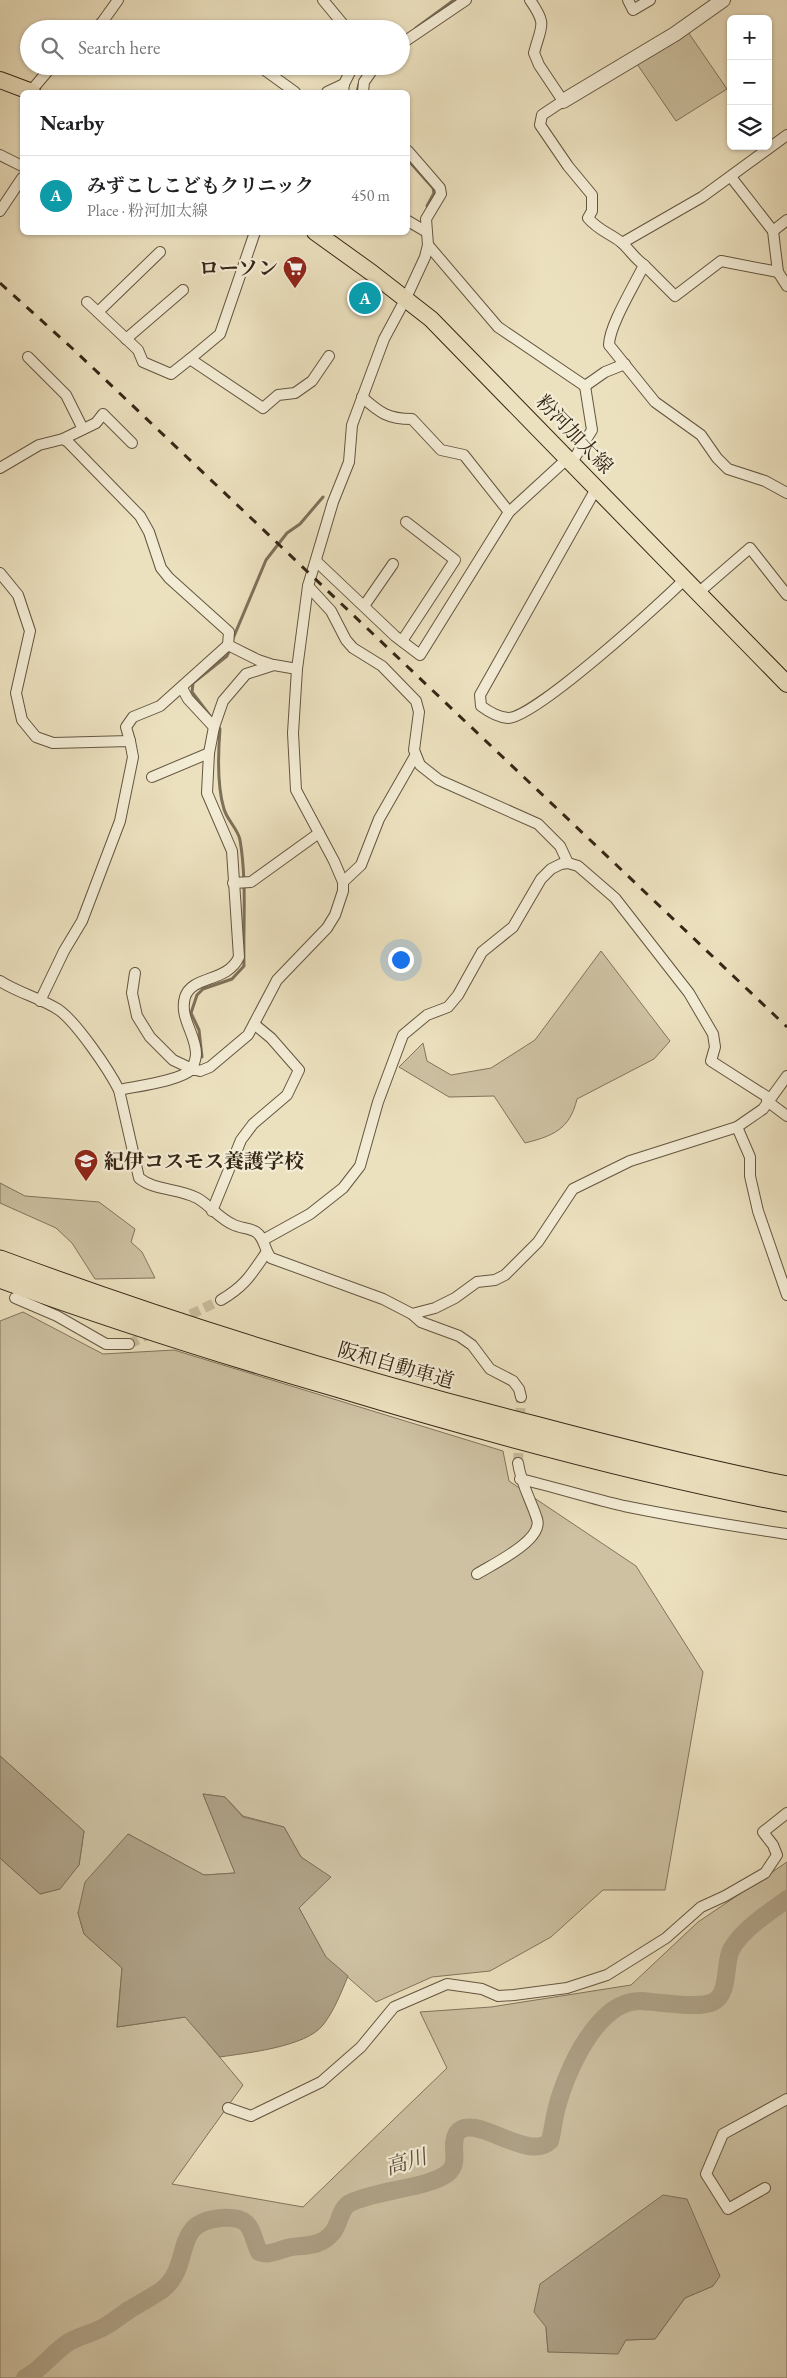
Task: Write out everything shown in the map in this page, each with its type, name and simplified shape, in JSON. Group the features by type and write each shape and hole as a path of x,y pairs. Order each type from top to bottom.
{"highway":[{"name":"阪和自動車道","path":"0,1260 135,1308 335,1372 595,1442 723,1473 787,1486"},
{"name":"阪和自動車道","path":"0,1278 222,1353 388,1403 602,1461 716,1488 787,1502"}],"main road":[{"path":"0,80 26,90"},
{"name":"粉河加太線","path":"319,235 406,298 431,319 597,487 787,684"}],"street":[{"path":"104,20 118,0"},
{"path":"323,0 340,20"},
{"path":"410,38 466,0"},
{"path":"530,0 540,15 543,25 534,53 563,101"},
{"path":"628,0 633,10 650,0"},
{"path":"723,0 675,34 542,115 540,125 568,166 592,195 592,211 588,218 598,229 622,243 634,258 644,265 675,296 721,261 778,272"},
{"path":"33,90 45,75"},
{"path":"271,75 292,90"},
{"path":"343,88 349,75"},
{"path":"363,90 364,82 369,75"},
{"path":"622,243 731,177 787,135"},
{"path":"135,973 132,994 137,1016 150,1037 173,1060 200,1071 210,1067 248,1035 277,980 327,928 335,915 343,891 343,882 296,790 293,733 297,669 308,586 333,502 348,462 352,424 384,339 425,257 428,245 425,231 426,218 441,194 440,188 410,153"},
{"path":"0,155 20,165"},
{"path":"731,177 773,231 778,272 787,286"},
{"path":"0,210 20,181"},
{"path":"773,231 787,220"},
{"path":"410,222 425,231"},
{"path":"87,302 138,350 143,362 172,374 220,334 254,235"},
{"path":"316,561 402,641 420,655 509,512 570,460 592,430 585,386 498,327 428,245"},
{"path":"98,312 160,252"},
{"path":"644,265 608,338 608,345 655,402 701,435 717,458 728,469 765,481 787,493"},
{"path":"126,339 182,290"},
{"path":"190,359 263,408 278,395 295,394 312,380 329,356"},
{"path":"28,357 66,395 83,429"},
{"path":"585,386 605,372 625,364"},
{"path":"362,397 379,412 393,419 412,420 441,450 464,455 509,512"},
{"path":"0,468 39,445 63,439 96,423 103,414 132,443"},
{"path":"40,1001 64,950 82,921 120,821 133,757 126,726 133,717 160,706 182,688 192,676 228,645 229,632 168,578 161,568 149,532 140,516 63,439"},
{"path":"597,487 480,696 481,706 494,715 510,718 524,712 558,688 643,620 685,579"},
{"path":"402,641 455,560 406,522"},
{"path":"698,593 750,548 787,595"},
{"path":"364,606 393,564"},
{"path":"0,573 18,595 30,630 16,693 22,720 36,737 54,742 130,741"},
{"path":"308,586 331,611 346,640 354,648 382,666 416,701 419,712 414,750 420,765 439,780 538,824 560,846 568,863"},
{"path":"228,645 258,660 297,669"},
{"path":"119,1090 158,1081 175,1080 186,1075 192,1069 196,1053 184,1016 185,996 194,985 228,972 234,966 238,957 232,851 207,793 209,753 214,727 223,701 246,674 274,665"},
{"path":"182,688 188,698 214,727"},
{"path":"152,777 209,753"},
{"path":"343,882 361,865 379,819 415,756"},
{"path":"233,883 251,882 319,833"},
{"path":"263,1240 310,1214 343,1188 360,1166 378,1102 403,1035 427,1015 448,1007 458,995 482,952 513,927 541,879 551,870 568,863 578,866 615,898 689,993 713,1034 715,1047 711,1060 768,1100 787,1116"},
{"path":"0,981 59,1011 75,1027 119,1090 139,1178 148,1185 177,1189 198,1198 212,1211 234,1225 256,1231 263,1240 266,1253 271,1258 383,1299 412,1314 421,1322 460,1336 472,1345 490,1369 513,1381 522,1397"},
{"path":"212,1211 241,1140 253,1124 287,1095 299,1070 271,1038 254,1024"},
{"path":"412,1314 442,1305 477,1282 495,1280 505,1275 538,1242 573,1189 597,1175 630,1161 737,1127 762,1109 787,1076"},
{"path":"737,1127 750,1157 750,1176 758,1211 787,1295"},
{"path":"221,1300 239,1290 266,1253"},
{"path":"15,1298 57,1316 106,1344 129,1344"},
{"path":"477,1574 528,1542 537,1532 538,1521 520,1479 518,1464"},
{"path":"520,1479 624,1506 702,1519 732,1527 787,1534"},
{"path":"228,2108 251,2116 321,2082 361,2047 394,2007 435,1988 447,1984 482,1989 498,1996 514,1995 568,1988 607,1975 666,1938 701,1907 726,1896 765,1873 777,1856 773,1845 763,1832 787,1813"},
{"path":"765,2188 728,2209 706,2174 723,2134 787,2098"}],"shaded area":[{"path":"688,32 727,89 676,121 637,64"},
{"path":"601,951 670,1041 654,1059 577,1099 570,1118 559,1130 525,1143 494,1096 449,1097 399,1067 423,1043 427,1061 451,1075 491,1068 535,1040"},
{"path":"0,1183 25,1196 99,1202 135,1229 131,1242 142,1252 155,1278 95,1279 72,1243 56,1228 0,1203"},
{"path":"23,1312 103,1354 174,1350 503,1451 509,1481 636,1566 703,1672 665,1890 603,1890 551,1937 490,1971 432,1977 376,2002 326,1958 299,1908 330,1877 301,1857 284,1827 243,1816 225,1797 203,1794 235,1873 204,1875 128,1834 78,1913 84,1934 122,1968 117,2027 186,2017 243,2085 172,2184 303,2207 447,2068 420,2012 491,2007 631,1985 698,1922 787,1862 787,2378 0,2378 0,1858 40,1894 59,1889 79,1865 84,1831 0,1756 0,1321","holes":["713,2286 685,2298 655,2339 626,2340 548,2352 546,2327"]},
{"path":"0,1756 84,1831 79,1865 60,1889 40,1894 0,1858"},
{"path":"203,1794 225,1797 243,1817 284,1827 301,1857 331,1877 299,1908 326,1957 348,1976 337,2002 323,2025 315,2033 290,2044 220,2057 185,2017 117,2027 122,1968 84,1934 78,1913 85,1882 128,1834 204,1875 235,1873"},
{"path":"663,2195 687,2199 720,2276 713,2286 685,2298 655,2339 626,2340 618,2354 548,2352 546,2327 534,2312 540,2284"}],"waterway":[{"path":"416,28 454,0"},
{"path":"358,90 359,84"},
{"path":"410,162 433,188 434,193 427,206"},
{"path":"232,641 266,560 287,533 300,524 323,497"},
{"path":"214,721 192,692 193,683 227,656 230,649"},
{"path":"202,1057 199,1030 191,1013 197,995 203,989 232,979 244,966 242,856 239,836 225,813 220,790 220,729 218,726"},
{"name":"高川","path":"25,2378 69,2342 104,2327 162,2290 172,2280 178,2269 184,2246 189,2236 195,2227 206,2221 232,2218 245,2222 252,2231 259,2252 263,2253 312,2245 326,2239 331,2234 344,2208 350,2203 373,2195 416,2186 440,2178 448,2173 454,2164 455,2138 457,2133 465,2128 475,2128 528,2146 540,2146 550,2141 561,2092 576,2057 598,2024 611,2011 626,2003 642,2001 699,2005 713,2002 722,1992 729,1956 736,1942 756,1922 787,1899"}],"tunnel":[{"path":"177,1321 221,1300"},
{"path":"129,1344 155,1331"},
{"path":"518,1463 521,1397"}],"railway":[{"path":"0,283 73,349 787,1027"}],"place":[{"name":"ローソン","path":"295,289"},
{"name":"みずこしこどもクリニック","path":"365,298"},
{"name":"紀伊コスモス養護学校","path":"86,1182"}]}
